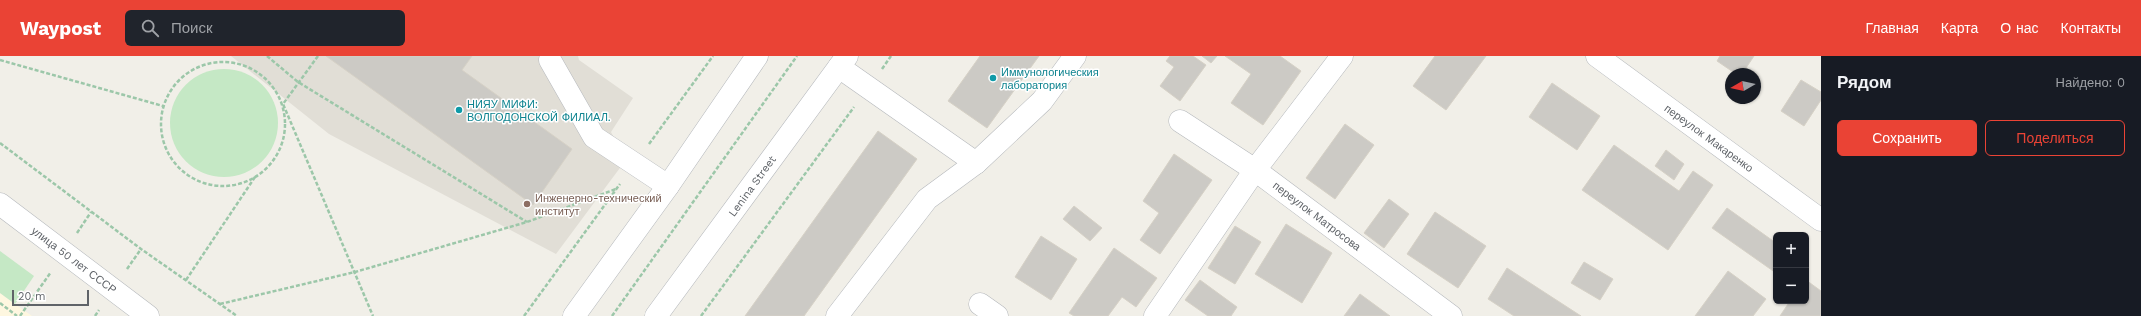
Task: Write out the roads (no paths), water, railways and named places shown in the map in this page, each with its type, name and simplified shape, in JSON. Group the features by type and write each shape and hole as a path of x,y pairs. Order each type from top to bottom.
{"street":[{"path":"574,316 668,186 758,56"},
{"path":"837,316 927,199 976,163 1042,101 1075,56"},
{"path":"1154,316 1255,170 1342,56"},
{"name":"переулок Макаренко","path":"1597,56 1821,220"},
{"path":"550,60 594,137 668,186"},
{"path":"843,62 868,87 976,163"},
{"name":"Lenina Street","path":"656,316 843,62"},
{"name":"переулок Матросова","path":"1180,121 1255,170 1451,316"},
{"name":"улица 50 лет СССР","path":"0,204 148,316"}],"place":[{"name":"Иммунологическия лаборатория","path":"993,78"},
{"name":"НИЯУ МИФИ: ВОЛГОДОНСКОЙ ФИЛИАЛ.","path":"459,110"},
{"name":"Инженерно-технический институт","path":"527,204"}]}
